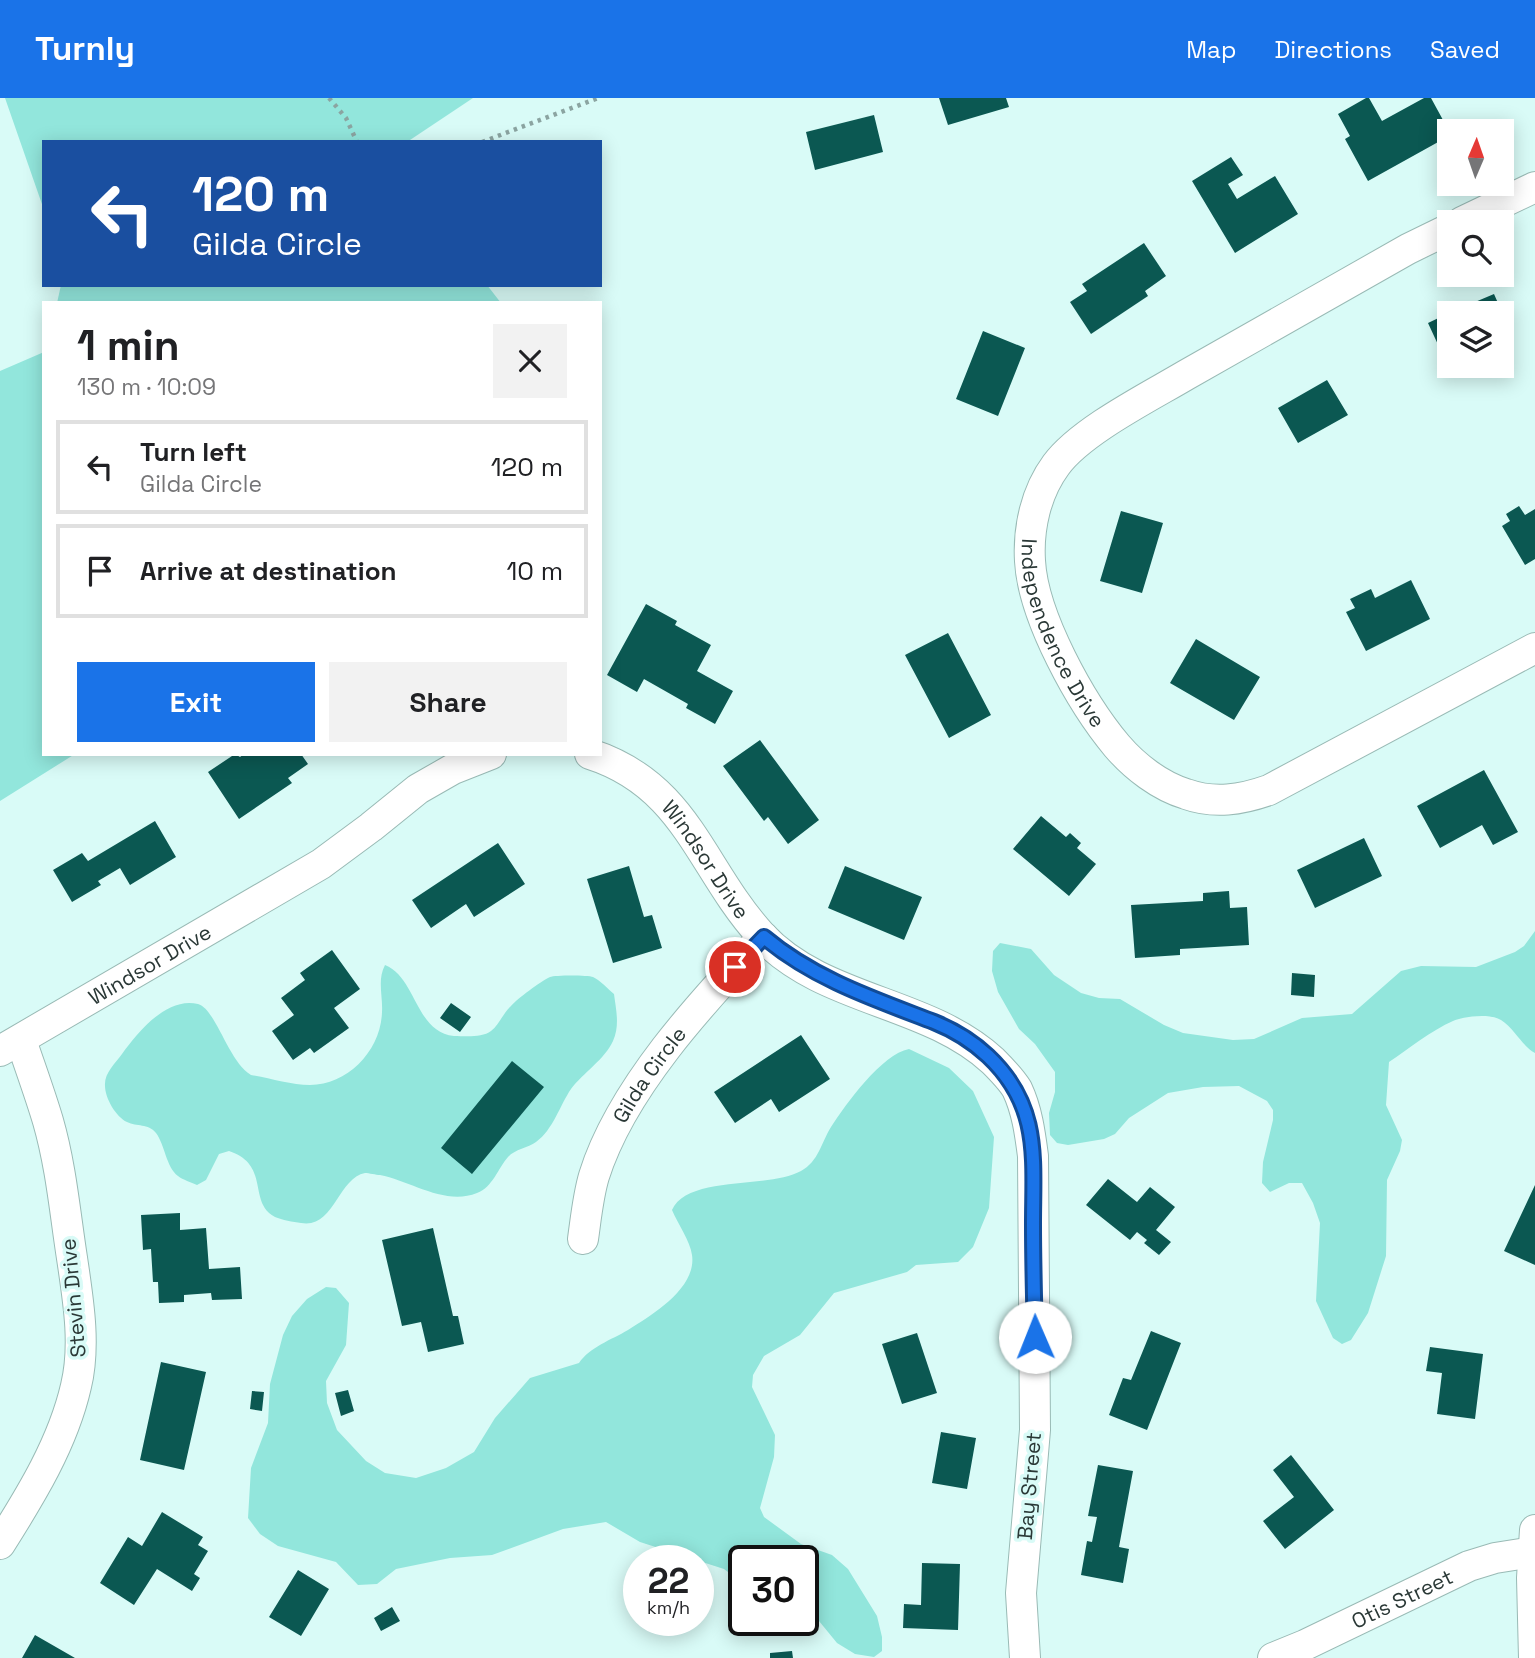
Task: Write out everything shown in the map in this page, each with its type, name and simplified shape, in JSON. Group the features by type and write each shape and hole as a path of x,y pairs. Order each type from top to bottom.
{"street":[{"path":"1487,210 1535,187"},
{"name":"Independence Drive","path":"1437,235 1130,407 1073,448 1055,466 1035,508 1030,534 1032,579 1046,625 1094,714 1118,747 1135,764 1172,789 1212,800 1240,799 1269,790 1535,648"},
{"name":"Windsor Drive","path":"11,1045 321,864 418,789 453,769 486,756"},
{"name":"Windsor Drive","path":"595,756 621,766 659,793 682,821 746,916 764,937 795,962 824,978 939,1024 976,1045 1015,1086 1026,1115 1033,1156 1035,1313"},
{"name":"Gilda Circle","path":"583,1239 589,1195 600,1157 641,1083 721,982 764,937"},
{"name":"Stevin Drive","path":"0,1544 34,1488 58,1438 77,1384 80,1348 77,1293 57,1159 48,1121 11,1045"},
{"name":"Bay Street","path":"1025,1658 1021,1593 1035,1430 1035,1313"},
{"path":"1534,1541 1534,1658"},
{"name":"Otis Street","path":"1273,1658 1305,1646 1469,1566 1495,1559 1534,1541"}],"path":[{"path":"329,98 346,118 356,140"},
{"path":"487,140 598,98"}],"shaded area":[{"path":"5,98 473,98 410,140 42,140 42,204"},
{"path":"61,287 489,287 499,301 57,301"},
{"path":"42,353 42,756 72,756 0,801 0,371"},
{"path":"1535,931 1535,1053 1501,1020 1491,1016 1477,1016 1458,1019 1445,1025 1389,1062 1386,1105 1402,1140 1387,1180 1386,1256 1368,1313 1351,1340 1342,1344 1333,1338 1316,1301 1320,1223 1313,1203 1302,1183 1289,1183 1270,1192 1262,1183 1263,1162 1273,1120 1273,1110 1267,1101 1239,1086 1203,1087 1168,1093 1129,1118 1115,1134 1104,1139 1068,1145 1057,1143 1050,1135 1049,1113 1055,1092 1055,1072 1035,1044 1019,1029 998,992 992,971 993,951 1000,943 1031,949 1054,975 1081,993 1099,998 1120,999 1183,1033 1233,1040 1254,1039 1302,1018 1352,1014 1401,971 1421,966 1476,967 1515,952 1524,946"},
{"path":"385,965 404,981 431,1025 454,1036 478,1036 491,1031 514,1003 550,977 593,977 614,994 617,1023 609,1048 571,1089 542,1137 511,1154 491,1182 477,1193 453,1197 440,1195 392,1178 365,1173 348,1184 321,1218 312,1223 284,1220 267,1210 262,1202 255,1174 242,1157 229,1151 219,1154 206,1180 197,1185 187,1181 174,1172 156,1133 123,1120 109,1101 105,1091 106,1077 128,1045 154,1018 175,1005 186,1003 205,1008 236,1059 251,1075 303,1085 337,1079 360,1063 376,1039 382,1012 381,982"},
{"path":"909,1049 949,1068 973,1091 994,1137 989,1208 973,1247 958,1262 916,1265 907,1272 834,1293 800,1335 764,1356 753,1375 752,1387 775,1435 774,1457 760,1508 764,1517 804,1545 728,1545 728,1572 714,1566 714,1545 649,1545 606,1522 563,1529 492,1555 450,1558 396,1569 377,1584 358,1585 336,1562 278,1546 260,1534 248,1518 251,1468 268,1423 270,1384 283,1335 292,1316 307,1299 326,1287 336,1288 349,1303 346,1345 326,1381 327,1403 337,1430 366,1461 385,1473 416,1478 446,1468 474,1452 495,1418 530,1378 579,1363 595,1348 660,1308 680,1289 692,1267 692,1255 672,1210 680,1199 711,1187 769,1180 807,1167 816,1157 831,1127 866,1081 899,1053"},
{"path":"819,1550 832,1555 848,1569 877,1616 882,1651 874,1657 855,1654 837,1643 819,1621"}],"building":[{"path":"939,98 1006,98 1009,107 948,125"},
{"path":"1369,98 1382,121 1424,98 1431,98 1442,119 1437,119 1437,143 1368,181 1345,139 1350,136 1338,114"},
{"path":"874,115 883,152 815,170 806,132"},
{"path":"1231,157 1243,175 1228,184 1237,199 1275,176 1298,214 1235,253 1192,181"},
{"path":"1144,243 1166,276 1145,291 1148,296 1091,334 1070,302 1087,291 1082,284"},
{"path":"1494,294 1497,301 1477,301"},
{"path":"1437,319 1437,342 1428,323"},
{"path":"983,331 1025,348 998,416 956,399"},
{"path":"1327,380 1348,415 1298,443 1278,408"},
{"path":"1519,506 1525,515 1535,509 1535,559 1525,565 1502,526 1510,521 1506,514"},
{"path":"1121,511 1163,523 1142,593 1100,581"},
{"path":"1411,580 1430,619 1366,651 1346,612 1355,608 1350,599 1371,589 1375,598"},
{"path":"646,604 677,621 675,625 711,645 697,671 733,691 715,724 686,708 688,704 644,679 637,692 607,675"},
{"path":"948,633 991,715 949,738 905,655"},
{"path":"1196,639 1260,677 1234,720 1170,683"},
{"path":"760,740 819,820 788,844 768,817 764,821 723,766"},
{"path":"232,756 302,756 308,764 288,778 292,783 239,819 208,772"},
{"path":"1484,770 1518,832 1493,845 1482,825 1440,848 1417,806"},
{"path":"1041,816 1066,837 1070,833 1081,843 1077,848 1096,864 1069,896 1013,849"},
{"path":"155,821 176,857 130,885 120,868 98,881 101,885 72,902 53,870 82,853 88,861"},
{"path":"1364,838 1382,876 1315,908 1297,870"},
{"path":"498,843 525,884 474,917 466,904 431,928 412,900"},
{"path":"629,866 644,917 652,915 662,948 613,963 587,879"},
{"path":"845,866 922,897 904,940 828,908"},
{"path":"1229,891 1230,908 1247,907 1249,945 1180,949 1180,955 1135,958 1131,905 1203,901 1203,893"},
{"path":"332,950 360,989 334,1008 349,1028 314,1053 310,1048 293,1060 272,1031 294,1015 281,998 305,980 300,973"},
{"path":"1292,973 1315,975 1314,997 1291,995"},
{"path":"451,1003 471,1017 460,1032 440,1018"},
{"path":"801,1035 830,1079 779,1112 771,1099 735,1123 714,1092"},
{"path":"512,1061 544,1087 472,1174 441,1148"},
{"path":"1108,1179 1137,1202 1150,1187 1175,1207 1156,1230 1171,1242 1159,1255 1144,1243 1147,1240 1137,1232 1130,1240 1086,1205"},
{"path":"1535,1185 1535,1265 1504,1251"},
{"path":"180,1213 180,1230 206,1228 209,1269 240,1267 242,1299 212,1300 211,1293 184,1295 184,1302 159,1303 158,1282 153,1282 151,1249 143,1250 141,1215"},
{"path":"433,1228 453,1316 458,1316 464,1344 428,1352 421,1322 402,1326 382,1240"},
{"path":"1151,1331 1181,1343 1147,1430 1109,1415 1123,1378 1131,1380"},
{"path":"917,1333 937,1393 902,1404 882,1344"},
{"path":"1430,1347 1483,1354 1475,1419 1437,1414 1442,1373 1426,1371"},
{"path":"161,1362 206,1372 184,1470 140,1460"},
{"path":"348,1390 354,1411 341,1416 335,1393"},
{"path":"252,1391 264,1392 262,1411 250,1409"},
{"path":"941,1432 976,1438 967,1489 932,1483"},
{"path":"1291,1455 1334,1510 1285,1549 1263,1521 1294,1497 1273,1470"},
{"path":"1098,1465 1133,1471 1119,1547 1129,1549 1123,1583 1081,1575 1087,1541 1092,1542 1097,1517 1088,1516"},
{"path":"162,1512 203,1537 198,1545 208,1551 194,1574 200,1578 192,1591 157,1569 134,1605 100,1583 128,1537 142,1546"},
{"path":"922,1563 960,1564 958,1630 903,1628 904,1604 921,1605"},
{"path":"298,1570 329,1589 301,1636 269,1617"},
{"path":"392,1607 400,1621 381,1631 374,1618"},
{"path":"35,1635 75,1658 22,1658"},
{"path":"792,1651 793,1658 770,1658 770,1653"}],"route":[{"path":"735,967 764,937 795,962 824,978 939,1024 976,1045 998,1065 1015,1086 1022,1100 1033,1156 1035,1337"}]}
